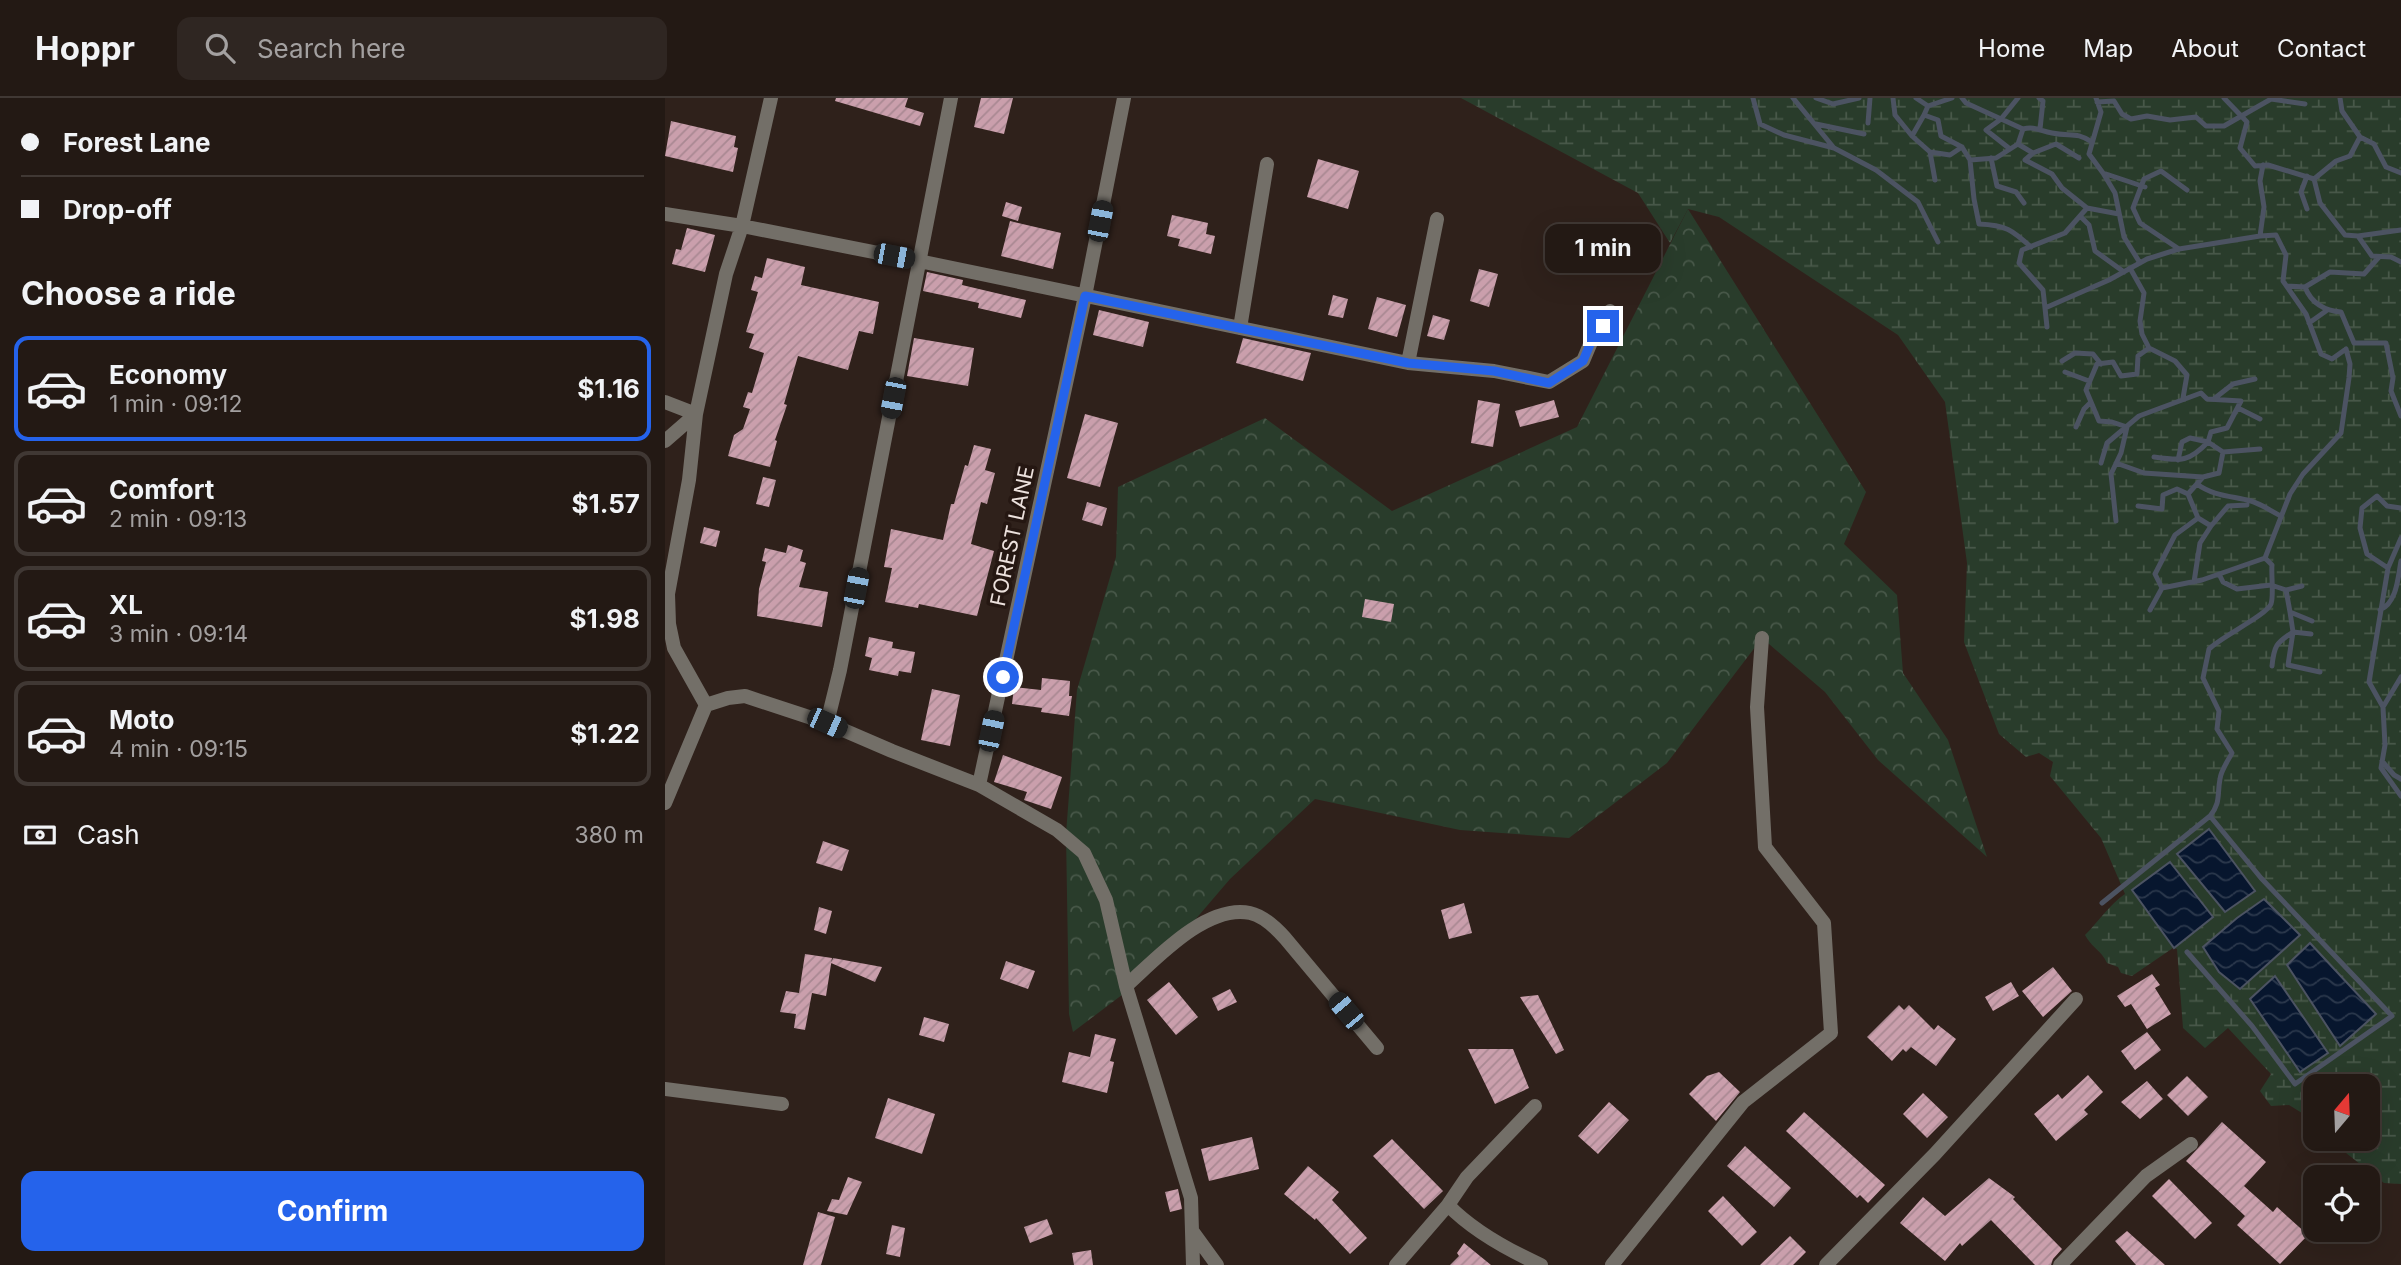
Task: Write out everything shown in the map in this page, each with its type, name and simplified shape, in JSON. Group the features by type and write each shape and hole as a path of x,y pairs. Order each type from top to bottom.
{"street":[{"path":"706,705 674,648 669,624 668,594 689,480 696,414 726,274 742,226 771,98"},
{"path":"827,723 841,670 951,98"},
{"name":"FOREST LANE","path":"979,785 1085,296 1124,98"},
{"path":"1240,328 1267,164"},
{"path":"665,214 742,226 919,261 1408,363 1494,371 1549,383 1583,361 1594,335 1603,326 1610,311"},
{"path":"1408,363 1437,219"},
{"path":"665,402 696,414"},
{"path":"665,441 696,414"},
{"path":"1612,1265 1743,1102 1831,1032 1824,923 1765,847 1757,707 1762,638"},
{"path":"665,803 706,705 745,696 827,723 979,785 1057,830 1084,853 1106,900 1126,986 1191,1198 1193,1265"},
{"path":"1126,986 1196,926 1227,912 1251,913 1272,925 1285,938 1377,1048"},
{"path":"1826,1265 1935,1154 2076,999"},
{"path":"665,1089 782,1104"},
{"path":"1396,1265 1448,1205 1467,1177 1535,1107"},
{"path":"2060,1265 2146,1176 2191,1144"},
{"path":"1448,1205 1463,1221 1517,1254 1541,1265"},
{"path":"1193,1230 1217,1265"}],"green space":[{"path":"1461,98 2401,98 2401,1184 2384,1183 2380,1180 2380,1165 2361,1165 2345,1152 2380,1152 2380,1074 2303,1074 2303,1114 2289,1105 2271,1106 2260,1091 2271,1074 2228,1028 2205,1048 2183,1028 2177,949 2173,948 2132,976 2121,973 2118,967 2107,963 2087,939 2085,935 2125,894 2101,838 2050,776 2053,762 2039,753 2026,757 1999,734 1964,642 1967,563 1945,402 1898,335 1719,217 1688,209 1670,243 1638,193"},
{"path":"1688,209 1866,492 1844,544 1897,595 1903,673 1948,740 1987,857 1878,760 1825,692 1762,638 1667,763 1569,838 1460,830 1315,799 1230,879 1147,976 1073,1032 1069,1014 1066,834 1077,690 1116,557 1118,487 1265,418 1392,511 1577,427"}],"water":[{"path":"2209,829 2255,891 2225,912 2177,854"},
{"path":"2170,862 2213,917 2174,948 2132,890"},
{"path":"2264,899 2300,935 2240,989 2219,972 2203,947"},
{"path":"2310,943 2376,1014 2340,1046 2287,965"},
{"path":"2275,976 2328,1053 2300,1072 2250,999"}],"building":[{"path":"836,98 908,98 905,107 924,113 920,126 835,101"},
{"path":"981,98 1013,98 1004,134 974,127"},
{"path":"671,121 736,136 734,147 738,148 733,172 665,156"},
{"path":"1318,159 1359,171 1348,209 1307,197"},
{"path":"1006,202 1022,207 1018,221 1002,216"},
{"path":"1172,215 1208,223 1206,234 1215,236 1211,254 1178,246 1180,239 1167,236"},
{"path":"1010,221 1061,233 1053,269 1001,256"},
{"path":"687,228 715,235 705,272 672,264 676,249 681,250"},
{"path":"767,258 805,267 801,285 879,302 873,334 859,331 848,370 798,356 770,467 728,456 734,435 743,429 750,409 743,407 748,392 752,393 764,353 749,348 754,334 746,332 758,292 751,290 755,276 762,278"},
{"path":"1479,269 1498,274 1489,307 1470,301"},
{"path":"927,272 963,280 962,285 1026,300 1021,318 978,308 979,303 923,291"},
{"path":"1333,295 1348,299 1343,318 1328,315"},
{"path":"1377,297 1406,305 1397,337 1368,329"},
{"path":"1099,310 1149,322 1143,347 1093,335"},
{"path":"1433,315 1450,320 1444,340 1427,336"},
{"path":"914,338 974,348 968,386 907,376"},
{"path":"1243,338 1311,353 1303,381 1236,363"},
{"path":"1478,400 1500,404 1493,447 1471,443"},
{"path":"1554,400 1559,417 1520,427 1515,411"},
{"path":"1085,414 1118,423 1100,487 1067,478"},
{"path":"974,445 991,449 985,470 995,473 987,504 981,502 971,544 994,551 977,616 919,604 918,608 885,602 892,568 884,567 891,529 943,540 951,504 954,504 965,465 968,466"},
{"path":"763,477 776,480 769,507 756,504"},
{"path":"1087,502 1107,508 1102,526 1082,520"},
{"path":"704,527 720,531 716,547 700,543"},
{"path":"788,545 803,550 800,561 806,563 799,587 828,592 822,627 757,616 759,589 766,562 762,561 765,548 786,553"},
{"path":"1365,599 1394,604 1391,622 1362,617"},
{"path":"869,637 893,642 892,648 915,652 911,673 899,671 898,676 869,670 872,658 865,656"},
{"path":"1042,678 1070,681 1069,696 1072,696 1069,716 1041,712 1042,708 1012,704 1014,687 1041,690"},
{"path":"932,689 960,695 950,746 921,740"},
{"path":"1003,755 1062,777 1051,809 1024,800 1027,792 994,782"},
{"path":"823,841 849,850 842,871 816,863"},
{"path":"1464,903 1472,933 1449,939 1441,910"},
{"path":"819,907 832,911 826,934 814,930"},
{"path":"805,954 832,958 826,996 812,993 805,1030 794,1028 796,1014 780,1012 786,991 799,993"},
{"path":"833,958 882,967 875,982 831,963"},
{"path":"1006,961 1035,971 1028,989 1000,979"},
{"path":"2053,967 2072,991 2043,1017 2022,991"},
{"path":"2152,974 2160,985 2155,988 2171,1014 2147,1029 2131,1004 2125,1007 2117,996"},
{"path":"1169,982 1198,1017 1176,1035 1147,1000"},
{"path":"2011,982 2019,996 1993,1011 1985,997"},
{"path":"1230,989 1237,1002 1218,1011 1212,998"},
{"path":"1538,995 1564,1050 1556,1054 1520,997"},
{"path":"1899,1005 1904,1010 1909,1005 1934,1030 1938,1025 1956,1039 1936,1066 1911,1047 1906,1052 1903,1049 1892,1061 1867,1037"},
{"path":"924,1017 949,1024 944,1042 919,1035"},
{"path":"2147,1032 2161,1050 2135,1070 2121,1051"},
{"path":"1095,1034 1116,1039 1110,1061 1114,1062 1107,1093 1062,1082 1069,1052 1090,1057"},
{"path":"1468,1049 1513,1049 1529,1088 1495,1104"},
{"path":"1719,1072 1740,1092 1716,1121 1689,1094 1707,1076"},
{"path":"2088,1075 2103,1092 2084,1110 2088,1114 2056,1141 2034,1114 2058,1094 2062,1099"},
{"path":"2187,1076 2208,1097 2188,1116 2167,1095"},
{"path":"2147,1081 2163,1099 2140,1119 2121,1102"},
{"path":"1923,1093 1948,1117 1927,1138 1903,1114"},
{"path":"888,1098 935,1114 922,1154 875,1138"},
{"path":"1609,1102 1629,1120 1598,1154 1578,1136"},
{"path":"1804,1112 1885,1185 1868,1203 1860,1195 1857,1198 1786,1131"},
{"path":"2222,1122 2266,1162 2244,1186 2273,1212 2277,1207 2303,1230 2303,1240 2280,1264 2237,1225 2245,1216 2186,1161"},
{"path":"1252,1137 1259,1169 1209,1181 1201,1149"},
{"path":"1392,1139 1443,1191 1424,1209 1373,1156"},
{"path":"1745,1146 1791,1188 1774,1207 1727,1166"},
{"path":"1308,1166 1339,1192 1332,1200 1367,1238 1350,1254 1316,1218 1315,1220 1284,1194"},
{"path":"848,1177 862,1182 847,1215 827,1211 832,1199 839,1200"},
{"path":"1989,1178 2015,1197 2013,1199 2062,1249 2051,1265 2035,1265 1991,1220 1962,1246 1960,1243 1945,1261 1900,1223 1923,1197 1945,1216"},
{"path":"2169,1179 2212,1223 2195,1239 2152,1196"},
{"path":"1178,1189 1182,1209 1170,1212 1165,1192"},
{"path":"1723,1196 1757,1232 1742,1246 1708,1211"},
{"path":"818,1212 835,1217 821,1265 803,1265"},
{"path":"1047,1219 1053,1234 1030,1243 1024,1227"},
{"path":"892,1225 905,1228 900,1257 886,1254"},
{"path":"2127,1231 2165,1265 2136,1265 2115,1241"},
{"path":"1790,1236 1806,1252 1793,1265 1760,1265"},
{"path":"1464,1243 1491,1265 1450,1265 1459,1256 1457,1253"},
{"path":"1091,1250 1093,1265 1074,1265 1072,1253"}],"waterway":[{"path":"1753,98 1760,124 1784,135 1834,148 1876,170 1918,202 1938,242"},
{"path":"1793,98 1834,148"},
{"path":"1816,98 1833,104 1859,98"},
{"path":"1868,123 1870,98"},
{"path":"1893,98 1895,115 1930,152 1935,180"},
{"path":"1916,98 1928,106 1952,98"},
{"path":"1962,98 1966,103 2023,129 2018,144 2033,153 2056,144 2079,158"},
{"path":"2010,149 1986,130 2001,119 2018,98"},
{"path":"2039,98 2043,101 2040,129"},
{"path":"2096,98 2101,112 2089,154 2103,173 2145,187"},
{"path":"2224,98 2247,122 2240,148 2255,166 2268,165 2314,179 2320,203 2345,235 2358,236 2372,256 2391,257 2401,262"},
{"path":"2340,98 2342,111 2360,137"},
{"path":"2097,102 2114,101 2122,114 2131,119 2147,116 2170,120 2196,117 2206,126 2224,126 2271,99 2305,104"},
{"path":"1928,106 1924,115 1938,120 1941,136 1962,147"},
{"path":"1912,136 1924,115"},
{"path":"1816,124 1864,134"},
{"path":"2023,129 2034,128 2077,135 2092,142"},
{"path":"2314,179 2336,161 2350,156 2360,137 2374,144 2386,167 2401,173"},
{"path":"2018,144 1996,158 1970,160 1974,199 1979,224 2008,230 2031,247"},
{"path":"1930,152 1950,155 1962,147 1970,160"},
{"path":"2033,153 2025,160 2052,174 2062,188 2087,208 2065,233 2022,250 2019,263 2043,290 2045,308"},
{"path":"1991,158 1997,186 2016,192 2024,203"},
{"path":"2047,327 2045,308 2109,280 2147,259 2179,249 2260,236 2264,207 2260,181 2263,165"},
{"path":"2179,249 2140,223 2133,208 2144,179 2161,171 2187,190"},
{"path":"2103,173 2115,193 2124,237 2140,263"},
{"path":"2307,176 2301,192 2307,209"},
{"path":"2087,208 2119,214"},
{"path":"2080,216 2089,225 2095,251 2124,272"},
{"path":"2358,236 2401,230"},
{"path":"2260,236 2276,235 2286,255 2283,281 2306,314 2321,354 2332,359 2346,349"},
{"path":"2287,286 2305,287 2330,272 2364,274 2379,257"},
{"path":"2130,268 2144,293 2140,321 2142,334 2149,348 2175,361 2187,375 2183,398"},
{"path":"2305,287 2319,305 2341,312 2354,343 2386,343 2393,378 2391,391 2401,416"},
{"path":"2309,323 2326,311"},
{"path":"2116,521 2111,474 2121,453 2127,427 2099,421 2086,390 2097,364 2113,362 2121,376 2137,374 2138,356 2149,348"},
{"path":"2162,588 2202,580 2265,558 2290,494 2303,474 2341,433 2350,364 2346,349"},
{"path":"2062,361 2075,353 2093,354 2101,364"},
{"path":"2065,372 2089,381"},
{"path":"2215,398 2233,384 2255,379"},
{"path":"2101,463 2107,443 2139,416 2201,393 2207,399 2241,401 2227,428 2211,432 2208,442 2223,452 2219,473 2203,477 2188,494 2198,518 2175,535 2155,574 2162,588 2150,610"},
{"path":"2076,427 2084,409 2091,402"},
{"path":"2238,408 2260,419"},
{"path":"2178,460 2182,442 2190,438 2208,442"},
{"path":"2154,457 2190,457 2208,442"},
{"path":"2223,452 2260,449"},
{"path":"2116,463 2144,473 2203,477"},
{"path":"2197,484 2216,493 2255,502 2281,516"},
{"path":"2138,506 2162,509 2163,495 2177,489 2188,494"},
{"path":"2388,568 2367,554 2360,528 2362,508 2377,496 2387,506 2401,508"},
{"path":"2211,526 2228,506 2247,505"},
{"path":"2194,582 2200,543 2211,526 2198,518"},
{"path":"2383,707 2369,682 2388,568 2401,538"},
{"path":"2187,952 2252,1026 2295,1084 2392,1016 2261,878 2210,816 2217,803 2222,772 2232,753 2217,729 2219,711 2203,678 2209,649 2268,609 2272,596 2272,565 2265,558"},
{"path":"2380,610 2386,607 2393,596 2401,561"},
{"path":"2219,574 2223,582 2237,589 2271,585 2286,590 2302,586"},
{"path":"2286,590 2290,612 2312,621"},
{"path":"2290,612 2293,632 2311,634"},
{"path":"2293,632 2288,665 2320,672"},
{"path":"2272,666 2277,646 2293,632"},
{"path":"2401,677 2383,707 2385,745 2381,768 2401,796"},
{"path":"2382,761 2401,779"},
{"path":"2102,903 2210,816"}],"route":[{"path":"1003,677 1085,296 1408,363 1494,371 1549,383 1583,361 1594,335 1603,326"}]}
